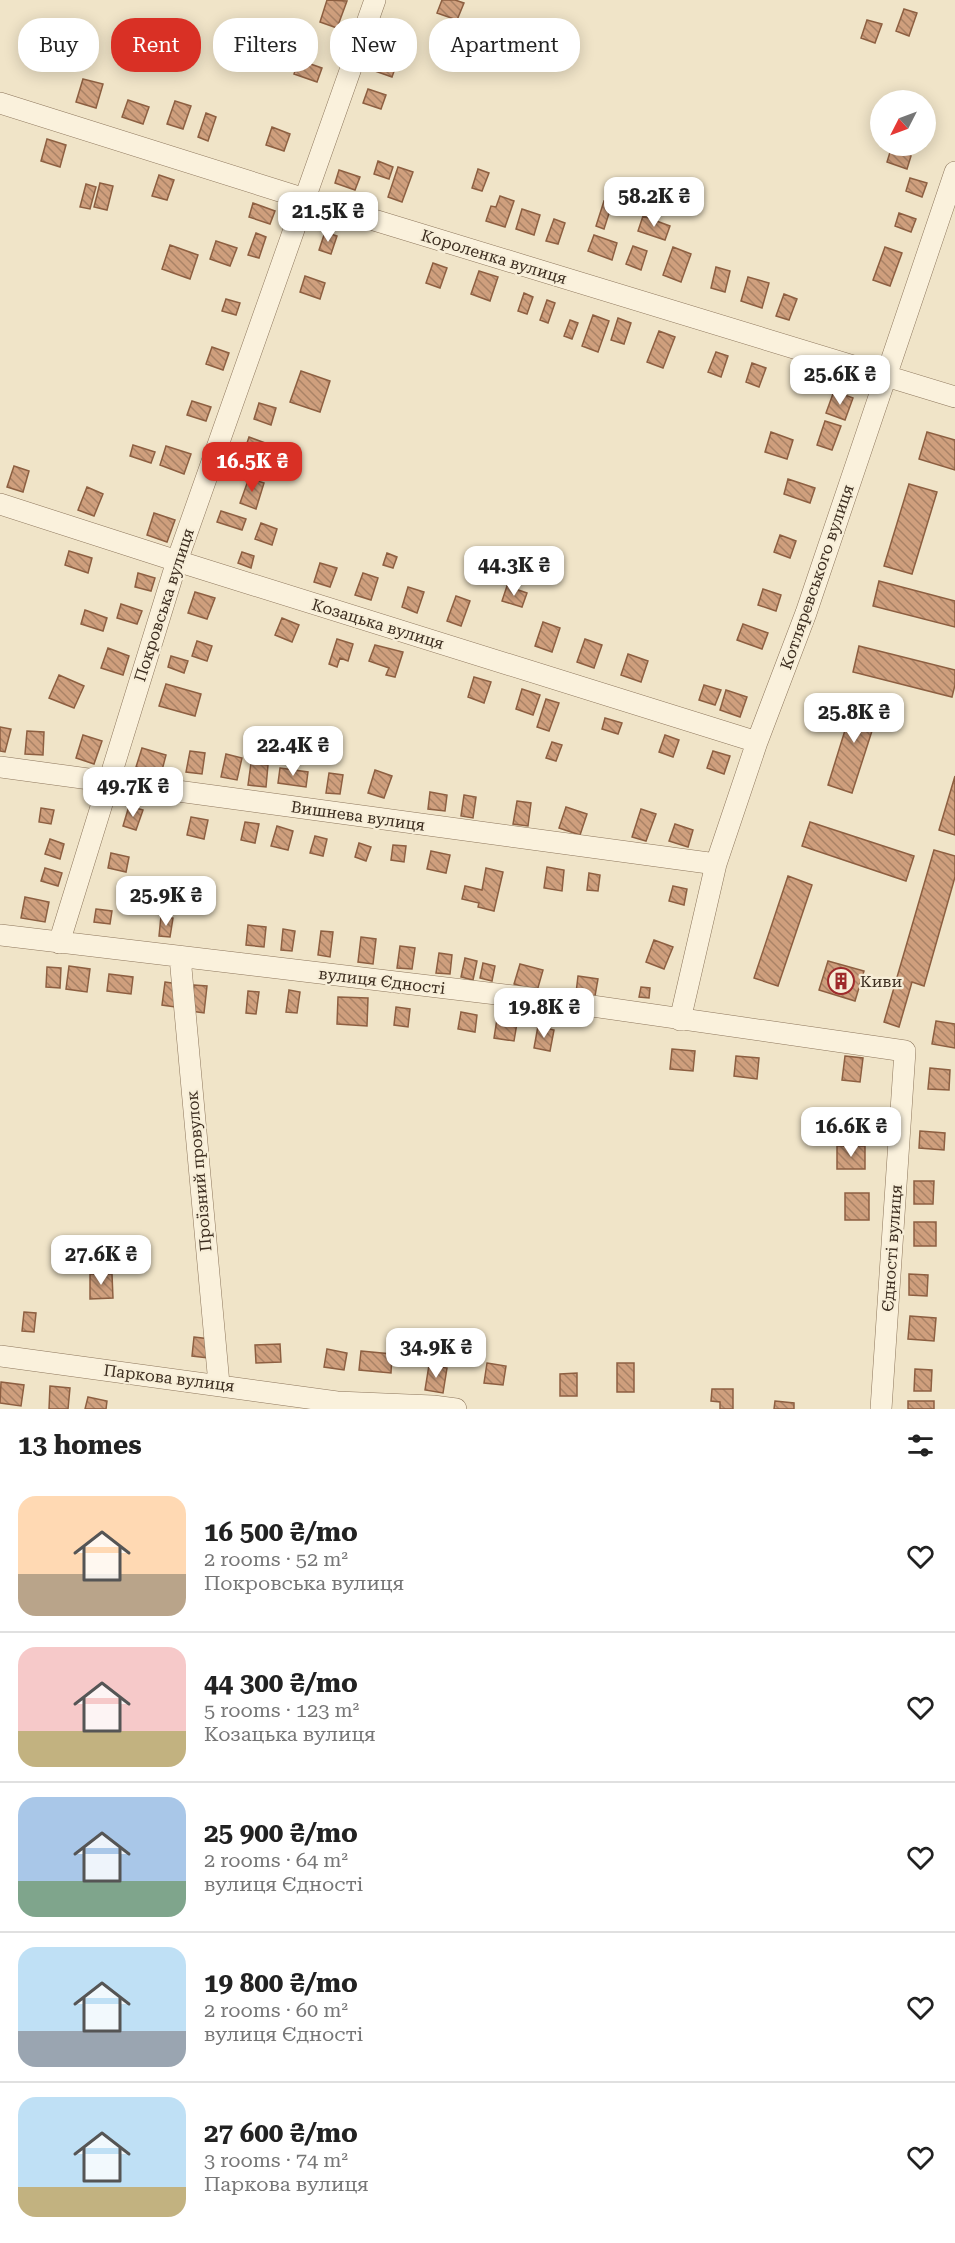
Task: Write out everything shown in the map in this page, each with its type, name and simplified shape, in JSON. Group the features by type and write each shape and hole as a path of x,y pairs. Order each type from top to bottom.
{"street":[{"name":"Покровська вулиця","path":"59,943 177,561 375,0"},
{"name":"Короленка вулиця","path":"0,103 955,398"},
{"name":"Котляревського вулиця","path":"680,1020 716,864 757,742 806,613 955,172"},
{"name":"Козацька вулиця","path":"0,504 757,742"},
{"name":"Вишнева вулиця","path":"0,767 716,864"},
{"name":"вулиця Єдності","path":"0,935 564,1002 905,1051"},
{"name":"Проїзний провулок","path":"180,957 219,1384"},
{"name":"Єдності вулиця","path":"881,1409 905,1051"},
{"name":"Паркова вулиця","path":"0,1356 219,1384 338,1405 456,1409"}],"building":[{"path":"327,0 347,1 341,18 330,18 330,26 320,22"},
{"path":"442,0 464,3 458,18 437,13"},
{"path":"904,9 917,13 909,36 896,31"},
{"path":"867,20 882,24 875,43 861,38"},
{"path":"318,67 322,68 317,82 294,74 295,72 318,72"},
{"path":"378,72 394,72 392,77"},
{"path":"83,79 103,84 96,108 76,102"},
{"path":"368,89 386,95 381,109 363,103"},
{"path":"128,100 149,107 143,124 122,117"},
{"path":"175,101 191,106 183,129 167,124"},
{"path":"206,113 216,117 208,141 198,137"},
{"path":"272,127 290,134 284,151 266,145"},
{"path":"47,139 66,145 60,167 41,161"},
{"path":"889,156 911,156 907,169 887,162"},
{"path":"378,161 393,167 389,179 374,174"},
{"path":"398,167 413,172 402,202 388,197"},
{"path":"478,169 489,173 482,191 472,188"},
{"path":"339,170 360,177 355,190 335,183"},
{"path":"159,175 174,180 167,200 152,196"},
{"path":"910,178 927,183 922,197 906,191"},
{"path":"100,183 113,186 107,210 94,207"},
{"path":"86,184 96,187 90,209 80,207"},
{"path":"500,196 514,201 505,227 486,221 491,206 496,207"},
{"path":"604,201 612,204 604,229 596,226"},
{"path":"253,203 275,211 270,224 249,217"},
{"path":"522,209 540,215 534,235 516,229"},
{"path":"899,213 916,219 911,232 895,226"},
{"path":"643,216 670,226 665,240 638,231"},
{"path":"554,219 565,223 558,244 546,241"},
{"path":"325,232 337,236 331,254 319,250"},
{"path":"256,233 266,237 259,258 248,255"},
{"path":"594,235 617,243 612,260 588,251"},
{"path":"216,241 237,248 230,266 210,259"},
{"path":"170,245 198,255 190,279 162,269"},
{"path":"633,246 647,251 641,270 626,264"},
{"path":"673,247 691,254 681,282 663,275"},
{"path":"885,247 902,253 890,286 873,280"},
{"path":"433,263 447,268 440,288 426,283"},
{"path":"716,267 730,271 725,292 711,288"},
{"path":"479,271 498,277 490,301 471,294"},
{"path":"305,276 325,283 320,299 300,292"},
{"path":"748,277 769,283 762,308 741,301"},
{"path":"524,293 533,297 527,314 518,311"},
{"path":"784,294 797,299 789,320 776,316"},
{"path":"226,299 240,303 236,315 222,311"},
{"path":"547,300 555,303 548,323 540,320"},
{"path":"593,315 609,321 598,352 582,346"},
{"path":"618,318 631,323 624,344 611,340"},
{"path":"570,320 578,323 572,339 564,336"},
{"path":"659,331 675,337 663,368 647,362"},
{"path":"212,347 229,353 223,370 206,364"},
{"path":"716,352 728,356 721,377 708,372"},
{"path":"752,363 766,368 759,387 746,382"},
{"path":"301,371 330,381 320,412 290,402"},
{"path":"834,391 853,398 845,420 826,413"},
{"path":"192,401 211,407 206,421 187,415"},
{"path":"259,403 276,408 271,425 254,419"},
{"path":"825,421 841,426 832,450 817,445"},
{"path":"771,432 793,440 787,459 765,452"},
{"path":"927,432 955,440 955,470 919,459"},
{"path":"249,437 268,444 263,459 244,452"},
{"path":"133,445 155,452 151,463 130,456"},
{"path":"166,446 191,454 184,474 160,465"},
{"path":"14,466 29,471 23,492 7,487"},
{"path":"249,478 264,483 256,509 240,503"},
{"path":"788,479 815,488 810,503 784,494"},
{"path":"909,484 937,492 912,574 884,566"},
{"path":"87,487 103,494 94,516 78,510"},
{"path":"221,511 246,519 242,530 217,522"},
{"path":"154,513 175,520 167,542 147,535"},
{"path":"261,523 277,529 272,545 255,539"},
{"path":"780,535 796,541 790,558 774,552"},
{"path":"69,551 92,558 88,573 65,565"},
{"path":"242,552 254,556 251,568 238,563"},
{"path":"387,553 397,557 393,568 383,565"},
{"path":"520,555 528,558 523,575 514,572"},
{"path":"320,563 337,568 330,587 314,582"},
{"path":"138,573 155,578 151,591 135,587"},
{"path":"363,573 378,578 371,600 355,595"},
{"path":"879,581 955,601 955,627 873,606"},
{"path":"507,586 527,593 522,607 502,601"},
{"path":"408,587 424,592 417,613 402,607"},
{"path":"763,589 781,595 776,611 758,605"},
{"path":"195,592 215,598 207,619 188,613"},
{"path":"456,596 470,601 461,626 447,621"},
{"path":"121,604 142,611 137,624 117,618"},
{"path":"85,610 107,618 103,631 81,624"},
{"path":"282,618 299,625 292,642 275,635"},
{"path":"543,622 560,628 552,652 535,646"},
{"path":"743,624 768,633 762,649 737,640"},
{"path":"337,639 353,644 348,661 340,658 337,667 329,664"},
{"path":"585,639 602,645 594,668 577,662"},
{"path":"197,641 212,646 207,661 192,656"},
{"path":"375,645 403,652 395,677 386,675 389,668 369,661"},
{"path":"859,646 955,670 952,697 853,672"},
{"path":"108,648 129,656 123,675 101,668"},
{"path":"628,654 648,661 641,682 621,675"},
{"path":"171,656 188,661 184,673 168,667"},
{"path":"59,675 84,686 74,708 49,698"},
{"path":"474,677 491,682 484,703 468,697"},
{"path":"166,684 201,694 195,716 159,706"},
{"path":"704,685 721,690 715,705 699,700"},
{"path":"522,689 540,695 533,715 516,709"},
{"path":"726,690 747,697 740,717 720,710"},
{"path":"856,695 881,703 852,793 828,785"},
{"path":"546,699 559,703 549,731 537,727"},
{"path":"605,718 622,723 618,734 602,729"},
{"path":"0,727 11,729 5,752 0,751"},
{"path":"27,731 44,732 43,755 25,754"},
{"path":"83,735 102,741 94,764 76,758"},
{"path":"665,735 679,740 673,757 659,752"},
{"path":"552,742 562,745 556,761 546,758"},
{"path":"142,748 166,755 161,774 136,767"},
{"path":"190,751 205,753 202,774 186,772"},
{"path":"713,751 730,756 724,774 707,768"},
{"path":"226,754 242,758 237,780 221,777"},
{"path":"251,763 268,765 266,787 248,785"},
{"path":"280,768 308,772 306,787 278,783"},
{"path":"375,770 392,776 384,798 368,793"},
{"path":"329,773 343,775 340,794 326,793"},
{"path":"955,776 955,835 939,830"},
{"path":"430,792 447,795 445,811 428,809"},
{"path":"464,795 476,797 473,818 461,816"},
{"path":"517,801 531,803 528,826 513,824"},
{"path":"129,806 143,810 136,830 123,826"},
{"path":"566,807 587,814 580,835 559,828"},
{"path":"41,808 54,810 51,824 39,822"},
{"path":"641,809 656,814 646,841 632,837"},
{"path":"191,817 208,820 204,839 187,835"},
{"path":"245,822 259,824 255,843 241,840"},
{"path":"810,822 914,856 906,881 802,846"},
{"path":"675,824 693,830 688,847 669,841"},
{"path":"277,826 293,831 288,850 271,846"},
{"path":"315,836 327,839 323,856 310,853"},
{"path":"50,839 64,844 60,859 45,854"},
{"path":"359,843 371,847 366,861 355,857"},
{"path":"393,845 406,846 404,862 391,860"},
{"path":"934,850 955,856 955,877 924,986 912,982 899,1027 884,1022"},
{"path":"431,851 450,855 446,873 427,869"},
{"path":"111,853 129,857 126,872 108,868"},
{"path":"547,867 564,870 562,891 544,888"},
{"path":"45,868 62,873 58,886 41,881"},
{"path":"486,868 503,872 494,911 478,907 479,903 462,899 465,886 482,890"},
{"path":"589,873 600,875 598,891 587,890"},
{"path":"788,876 812,885 778,986 754,978"},
{"path":"673,886 687,889 684,905 669,901"},
{"path":"25,897 49,902 45,922 21,918"},
{"path":"96,909 112,911 110,924 94,922"},
{"path":"161,916 173,918 170,937 159,936"},
{"path":"248,925 266,927 264,947 246,945"},
{"path":"283,929 295,931 292,951 281,950"},
{"path":"321,931 333,932 330,957 318,955"},
{"path":"361,937 376,939 373,964 358,962"},
{"path":"654,940 673,947 664,969 646,962"},
{"path":"400,946 415,948 412,969 397,968"},
{"path":"439,953 452,955 450,974 436,973"},
{"path":"465,958 477,961 473,980 461,977"},
{"name":"Киви","path":"828,961 864,971 855,1001 819,990"},
{"path":"483,963 495,966 492,981 480,978"},
{"path":"520,964 543,970 537,991 514,984"},
{"path":"69,966 90,969 87,992 66,989"},
{"path":"47,967 61,968 60,988 46,987"},
{"path":"109,974 133,977 131,994 107,991"},
{"path":"578,976 598,979 595,996 576,993"},
{"path":"165,982 178,984 175,1007 162,1005"},
{"path":"194,985 207,986 204,1013 191,1011"},
{"path":"641,987 650,988 649,998 639,997"},
{"path":"289,990 300,992 297,1013 286,1012"},
{"path":"248,991 259,992 256,1014 246,1013"},
{"path":"338,997 368,998 367,1026 337,1024"},
{"path":"396,1007 410,1009 408,1027 394,1025"},
{"path":"461,1012 477,1015 475,1032 458,1029"},
{"path":"497,1019 517,1023 514,1041 494,1038"},
{"path":"936,1021 955,1024 955,1048 932,1044"},
{"path":"538,1026 554,1030 550,1051 534,1048"},
{"path":"672,1049 695,1051 693,1071 670,1069"},
{"path":"736,1056 759,1058 757,1079 734,1076"},
{"path":"845,1056 863,1058 860,1082 842,1080"},
{"path":"930,1068 950,1070 949,1090 928,1089"},
{"path":"920,1131 945,1133 944,1150 919,1148"},
{"path":"837,1146 865,1146 865,1169 837,1169"},
{"path":"914,1181 934,1181 933,1204 914,1204"},
{"path":"845,1193 869,1193 869,1220 845,1220"},
{"path":"914,1222 936,1222 936,1246 914,1246"},
{"path":"90,1274 112,1274 113,1298 90,1299"},
{"path":"909,1274 928,1275 927,1296 909,1295"},
{"path":"24,1312 36,1313 34,1332 22,1331"},
{"path":"910,1316 936,1318 934,1341 908,1339"},
{"path":"194,1337 210,1339 208,1358 192,1356"},
{"path":"280,1344 281,1362 256,1363 255,1345"},
{"path":"327,1349 347,1353 344,1370 324,1367"},
{"path":"361,1351 392,1354 391,1373 359,1370"},
{"path":"487,1363 506,1366 503,1385 484,1383"},
{"path":"617,1363 634,1363 634,1392 617,1392"},
{"path":"429,1365 447,1368 443,1393 425,1390"},
{"path":"915,1369 932,1370 931,1391 914,1391"},
{"path":"577,1373 577,1396 560,1396 560,1374"},
{"path":"1,1382 24,1385 21,1406 0,1403"},
{"path":"50,1386 70,1388 68,1409 49,1409"},
{"path":"712,1389 733,1389 733,1409 720,1409 720,1402 711,1401"},
{"path":"88,1397 107,1401 106,1409 85,1409"},
{"path":"775,1401 794,1403 794,1409 774,1409"},
{"path":"908,1401 934,1401 934,1409 908,1409"}],"place":[{"name":"Киви","path":"841,981"}]}
